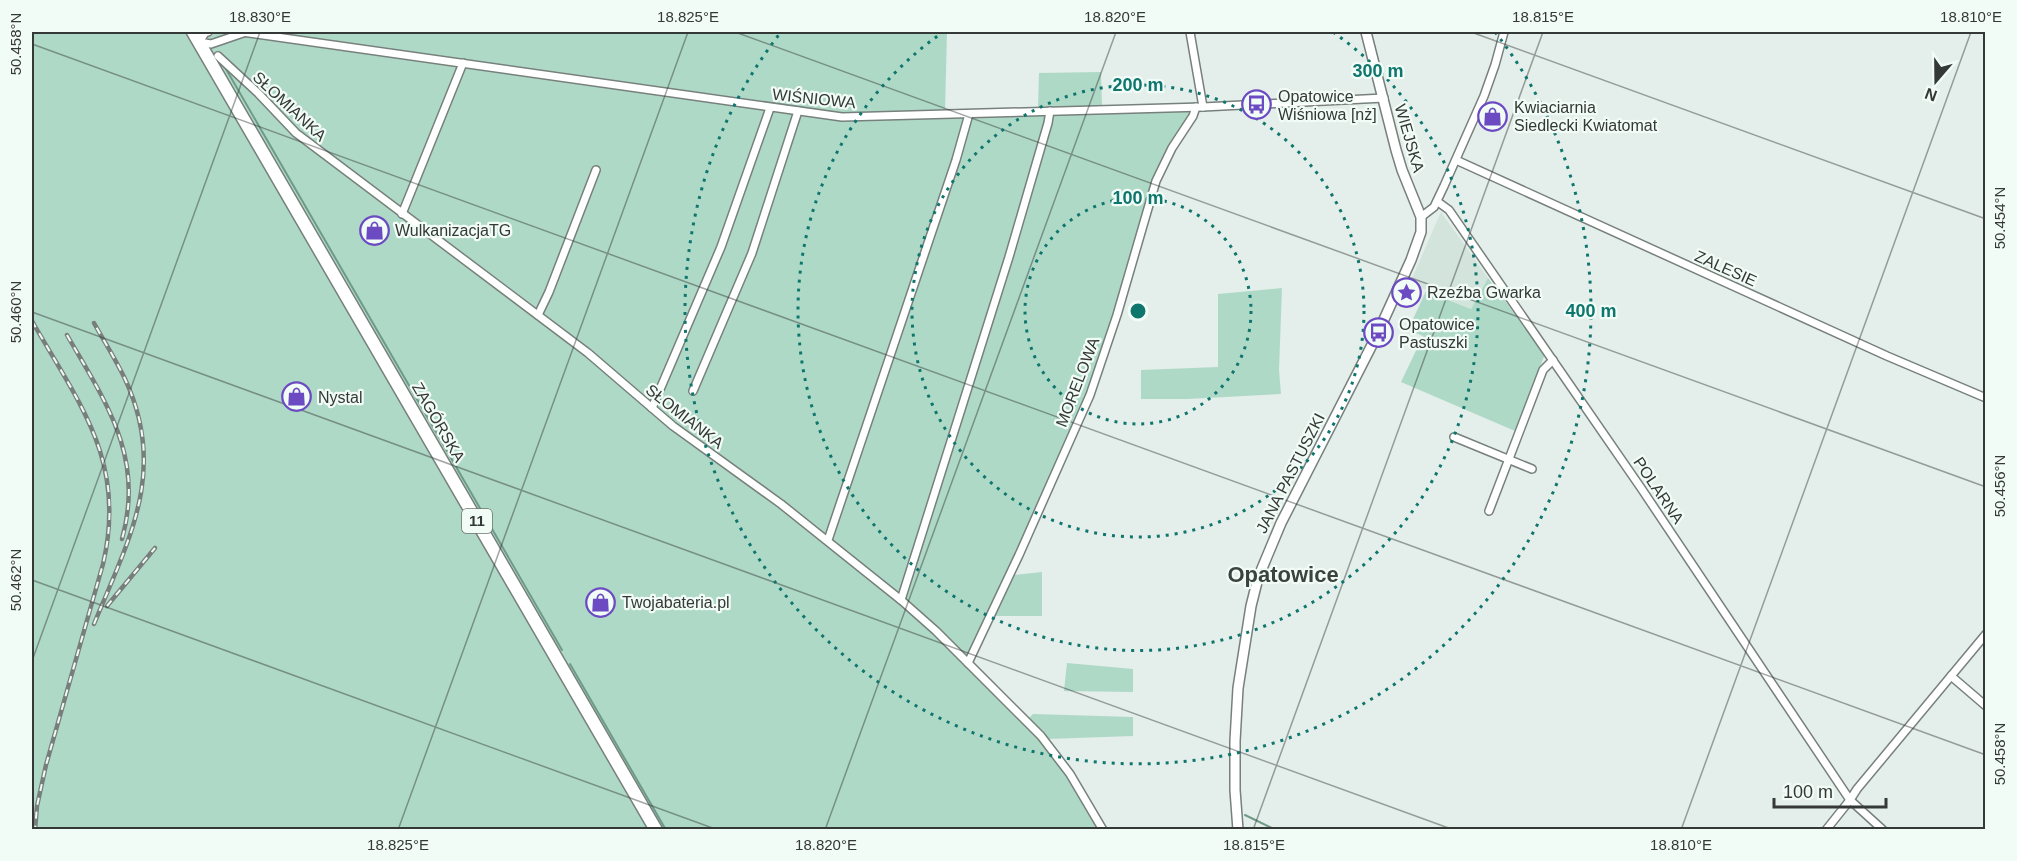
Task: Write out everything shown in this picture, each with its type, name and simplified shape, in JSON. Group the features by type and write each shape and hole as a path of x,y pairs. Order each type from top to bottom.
{"highway":[{"name":"ZAGÓRSKA","path":"196,37 217,62 656,830"}],"street":[{"path":"196,37 208,32"},
{"name":"WIŚNIOWA","path":"196,37 211,44 244,32 842,117 1200,107 1384,98"},
{"path":"1190,32 1200,107"},
{"name":"WIEJSKA","path":"1366,32 1402,170 1421,217"},
{"path":"1421,217 1432,210 1438,202 1484,96 1504,32"},
{"path":"217,62 228,39"},
{"name":"SŁOMIANKA","path":"217,62 258,93 296,133 588,352 673,426 828,540 901,600 936,631 1041,736 1056,754 1103,830"},
{"path":"402,214 463,63"},
{"name":"MORELOWA","path":"968,663 1090,395 1117,315 1155,181 1172,148 1200,107"},
{"path":"652,408 721,247 770,108"},
{"path":"693,391 752,253 798,111"},
{"path":"901,600 1009,257 1050,111"},
{"path":"828,540 956,160 969,114"},
{"name":"ZALESIE","path":"1456,160 1887,356 1986,398"},
{"path":"538,315 596,170"},
{"name":"POLARNA","path":"1438,202 1449,210 1553,360 1702,577 1850,800 1883,830"},
{"name":"JANA PASTUSZKI","path":"1238,830 1235,741 1238,688 1251,606 1258,578 1281,523 1374,342 1396,294 1420,238 1421,217"},
{"path":"1489,511 1543,370 1553,360"},
{"path":"1454,437 1532,469"},
{"path":"1826,830 1857,789 1986,634"},
{"path":"1951,676 1986,706"}],"shaded area":[{"path":"1441,212 1488,278 1471,309 1410,283"}],"green space":[{"path":"32,32 947,32 945,112 1050,110 1204,102 1174,144 1159,178 1097,379 971,666 1066,767 1104,829 32,829"},
{"path":"1101,72 1102,106 1038,108 1039,73"},
{"path":"1488,278 1545,354 1515,431 1401,382 1423,336 1408,330 1426,291 1471,309"},
{"path":"1282,288 1279,370 1281,394 1141,399 1141,370 1218,367 1218,294"},
{"path":"1042,572 1042,616 995,616 1014,575"},
{"path":"1067,663 1133,669 1133,692 1064,691"},
{"path":"1033,714 1133,717 1133,736 1048,739 1028,719"}],"waterway":[{"path":"226,69 562,650"},
{"path":"570,664 666,830"},
{"path":"1245,815 1276,830"}],"railway":[{"path":"32,321 67,380 95,436 104,464 109,495 109,528 103,564 46,765 37,806 35,830"},
{"path":"94,323 125,379 137,412 143,444 143,475 139,504 131,533 94,624"},
{"path":"67,335 108,408 125,456 129,482 128,509 122,539"},
{"path":"107,606 155,548"}],"place":[{"name":"Opatowice Wiśniowa [nż]","path":"1257,105"},
{"name":"Kwiaciarnia Siedlecki Kwiatomat","path":"1493,116"},
{"name":"WulkanizacjaTG","path":"374,230"},
{"name":"Rzeźba Gwarka","path":"1406,292"},
{"name":"Opatowice Pastuszki","path":"1378,333"},
{"name":"Nystal","path":"297,397"},
{"name":"Twojabateria.pl","path":"601,602"}],"district":[{"name":"Opatowice","path":"1283,574"}]}
